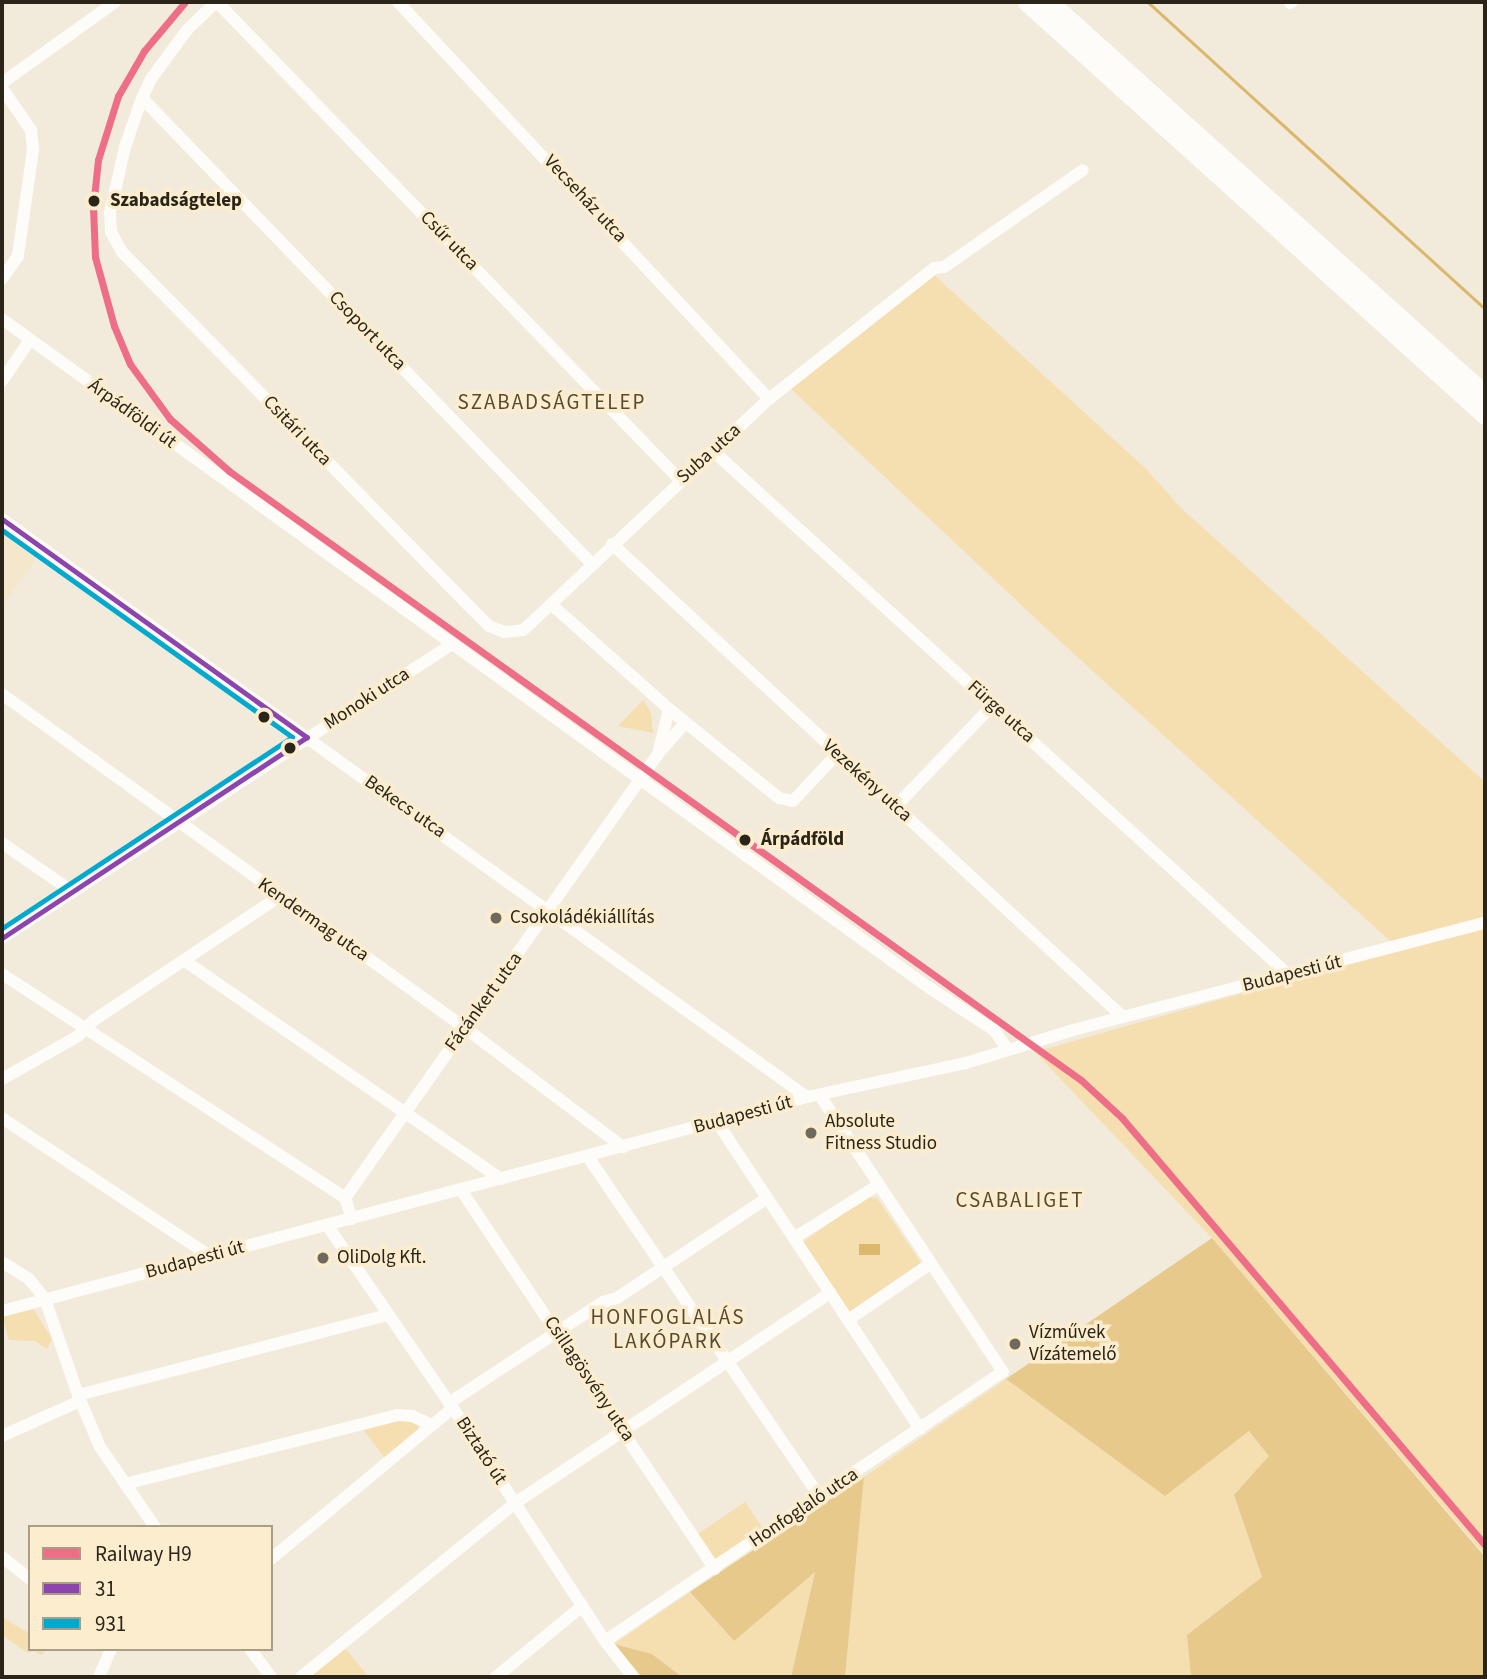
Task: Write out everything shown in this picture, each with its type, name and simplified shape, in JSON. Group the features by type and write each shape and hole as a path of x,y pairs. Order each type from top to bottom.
{"highway":[{"path":"1027,2 1485,415"},
{"path":"1049,2 1485,395"}],"street":[{"path":"2,83 115,2"},
{"path":"142,98 151,79 187,30 216,2"},
{"name":"Csűr utca","path":"216,2 680,480"},
{"name":"Vecseház utca","path":"398,2 769,399"},
{"path":"2,88 31,130 33,150 18,256 2,279"},
{"name":"Csitári utca","path":"142,98 125,148 110,213 111,232 122,252 489,626"},
{"name":"Csoport utca","path":"142,98 592,564"},
{"name":"Suba utca","path":"489,626 505,632 523,630 769,399 934,268 944,267 1083,170"},
{"name":"Árpádföldi út","path":"2,319 931,989 995,1030 1008,1050"},
{"path":"2,381 30,340"},
{"name":"Fürge utca","path":"712,450 1289,975"},
{"name":"Bekecs utca","path":"2,519 813,1096"},
{"name":"Vezekény utca","path":"612,544 1123,1017"},
{"path":"552,605 685,723 779,798 793,801 837,754"},
{"name":"Monoki utca","path":"2,938 452,644"},
{"name":"Kendermag utca","path":"2,694 465,1028 623,1147"},
{"path":"895,806 993,705"},
{"name":"Fácánkert utca","path":"658,754 669,709"},
{"name":"Fácánkert utca","path":"345,1198 550,911 658,754 685,723"},
{"path":"2,844 73,892"},
{"path":"2,1079 78,1036 85,1028 281,896"},
{"name":"Budapesti út","path":"2,1311 813,1096 966,1063 1123,1017 1485,923"},
{"path":"185,961 501,1178"},
{"path":"2,974 345,1198 352,1219"},
{"path":"813,1096 878,1185 930,1264 848,1320"},
{"path":"2,1118 209,1256"},
{"path":"717,1122 920,1429"},
{"path":"588,1157 725,1362 820,1497"},
{"path":"794,1238 878,1185"},
{"name":"Csillagösvény utca","path":"461,1190 715,1569"},
{"path":"273,1557 432,1425 451,1405 558,1332 767,1198"},
{"name":"Biztató út","path":"327,1225 451,1405 605,1641 633,1677"},
{"path":"2,1262 29,1279 45,1298 79,1398 100,1447 154,1525"},
{"name":"Honfoglaló utca","path":"605,1641 1003,1372 930,1264"},
{"path":"301,1677 514,1503 830,1293"},
{"path":"2,1436 79,1398 388,1314"},
{"path":"125,1484 397,1415 412,1416 432,1425"},
{"path":"2,1557 28,1577"},
{"path":"496,1677 582,1606"},
{"path":"99,1677 110,1651"},
{"path":"252,1651 271,1677"}],"shaded area":[{"path":"933,274 1146,469 1182,509 1485,782 1485,1555 1212,1238 1035,1052 1399,949 1062,643 791,389"},
{"path":"2,522 42,550 2,607"},
{"path":"643,700 651,713 653,733 618,726"},
{"path":"867,1197 877,1198 921,1263 851,1311 847,1311 803,1242"},
{"path":"1212,1238 1485,1557 1485,1677 1191,1677 1187,1635 1262,1577 1234,1495 1269,1456 1249,1431 1165,1496 1006,1379"},
{"path":"859,1244 880,1244 880,1255 859,1255"},
{"path":"32,1307 52,1339 47,1349 35,1341 9,1340 2,1315"},
{"path":"1006,1379 1165,1495 1249,1431 1270,1456 1234,1496 1262,1577 1187,1635 1191,1677 845,1677 864,1477"},
{"path":"402,1417 417,1422 419,1431 385,1458 362,1428"},
{"path":"864,1477 845,1677 791,1677 815,1572 734,1641 690,1592"},
{"path":"745,1502 763,1529 715,1561 697,1534"},
{"path":"815,1571 791,1677 682,1677 652,1654 614,1644 690,1592 734,1641"},
{"path":"2,1617 28,1633 28,1651 34,1651 28,1653 2,1635"},
{"path":"614,1644 652,1654 682,1677 642,1677"},
{"path":"344,1647 369,1677 307,1677"}],"waterway":[{"path":"1148,2 1485,309"}],"rail line":[{"name":"H9","path":"185,2 144,51 118,96 98,160 93,207 95,257 114,326 130,364 170,419 229,471 1081,1080 1122,1118 1485,1545"}],"transit line":[{"name":"31","path":"2,519 307,737"},
{"name":"931","path":"2,530 292,737 2,928"},
{"name":"31","path":"2,938 307,737"}],"place":[{"name":"Szabadságtelep","path":"94,201"},
{"name":"Árpádföld","path":"745,840"},
{"name":"Csokoládékiállítás","path":"496,918"},
{"name":"Absolute Fitness Studio","path":"811,1133"},
{"name":"OliDolg Kft.","path":"323,1258"},
{"name":"Vízművek Vízátemelő","path":"1015,1344"}],"district":[{"name":"SZABADSÁGTELEP","path":"552,402"},
{"name":"CSABALIGET","path":"1020,1200"},
{"name":"HONFOGLALÁS LAKÓPARK","path":"668,1329"}]}
